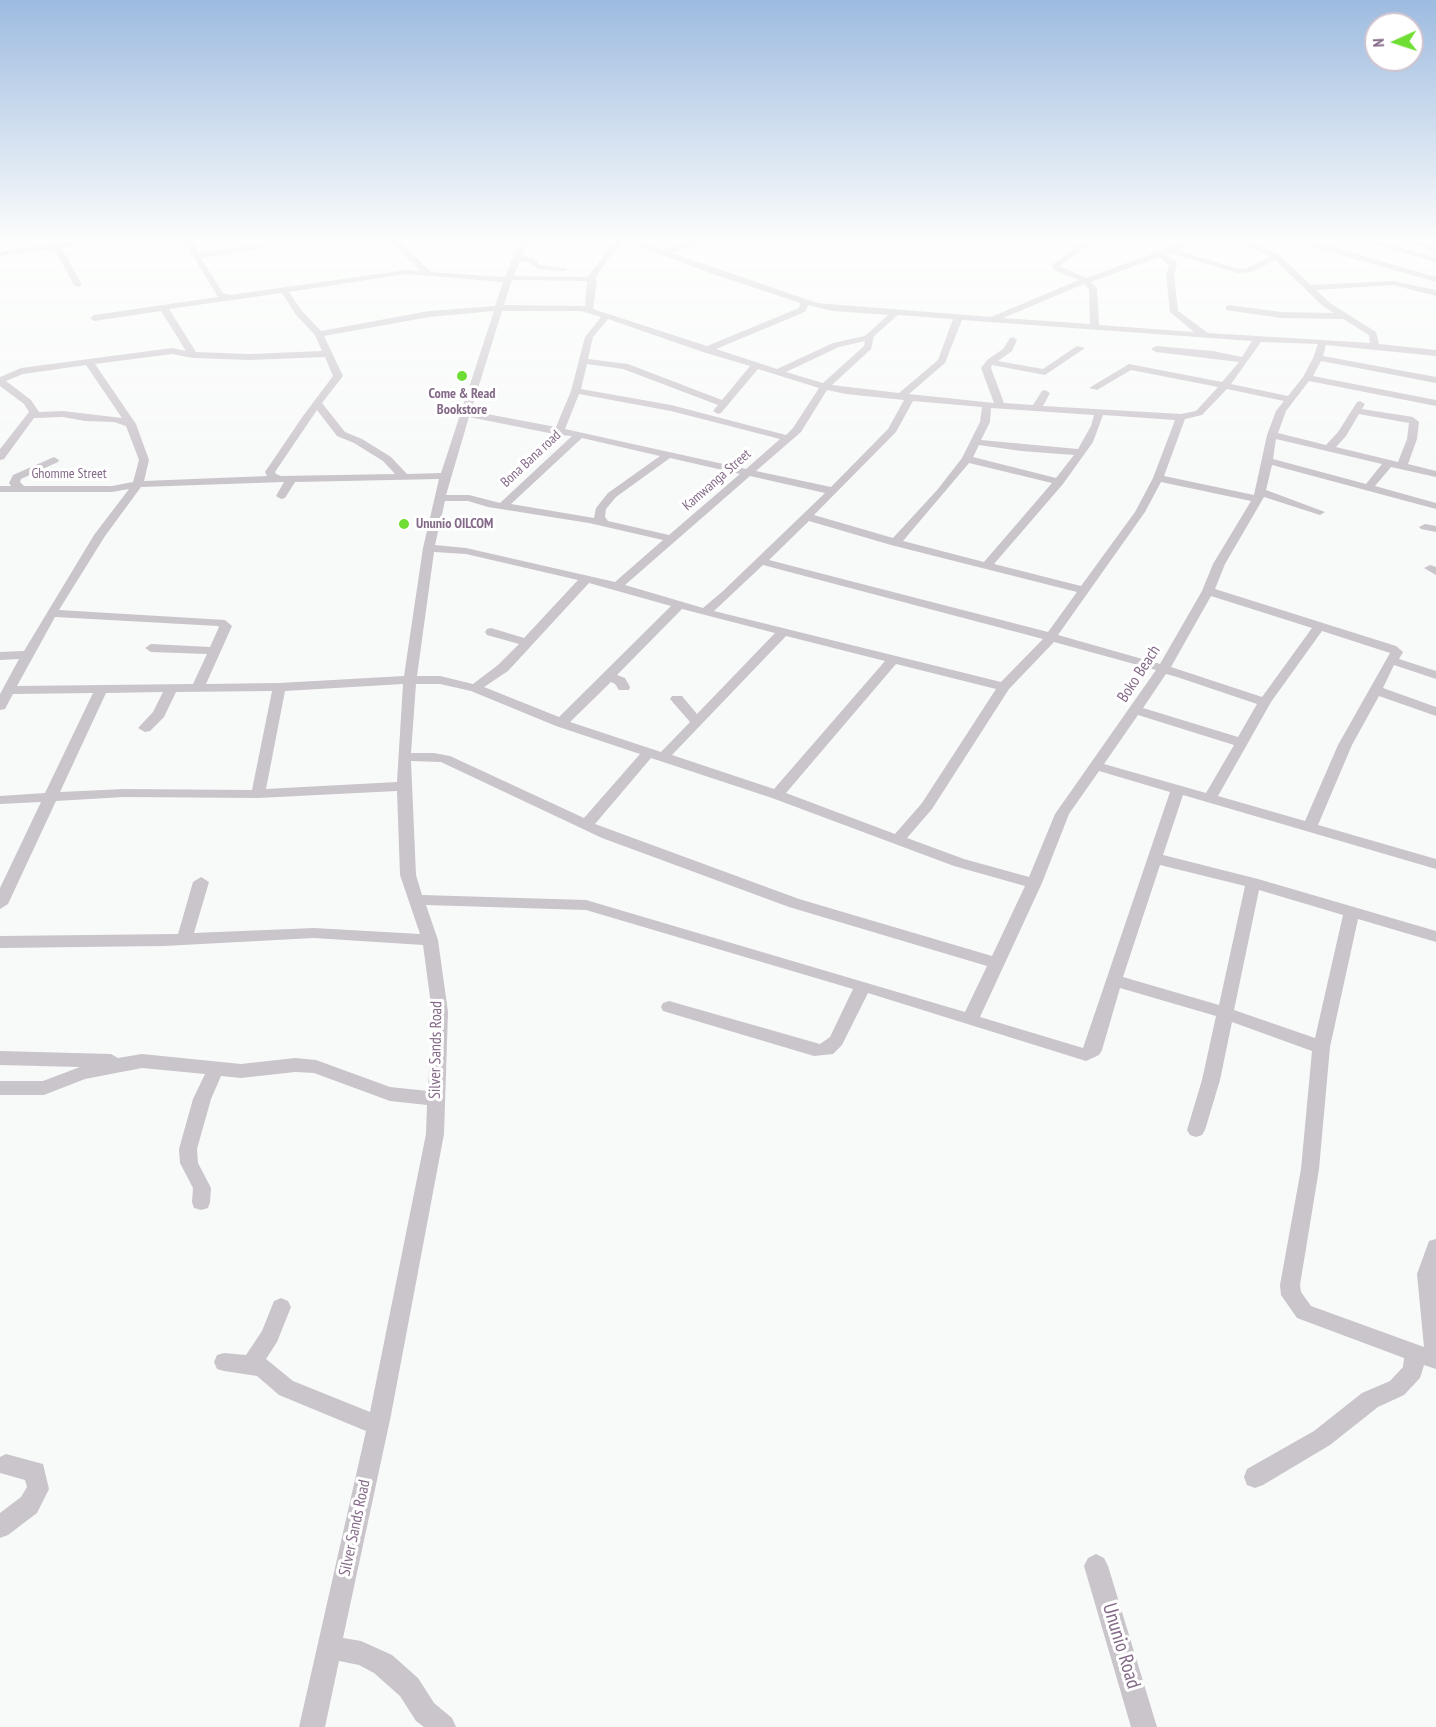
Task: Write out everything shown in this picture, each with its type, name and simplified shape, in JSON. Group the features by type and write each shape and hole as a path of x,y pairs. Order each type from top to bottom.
{"street":[{"path":"171,319 193,355"},
{"path":"281,496 285,479 272,476 270,472 338,376 319,334 304,319"},
{"path":"319,334 404,319"},
{"name":"Silver Sands Road","path":"312,1727 378,1423 435,1134 440,1012 430,940 408,875 404,757 410,680 429,548 439,498 496,319"},
{"path":"560,432 576,392 589,337 604,319"},
{"path":"610,319 825,386 905,398 1181,417 1199,413 1245,360 1258,339"},
{"path":"706,350 781,319"},
{"path":"778,372 836,345 870,336 890,319"},
{"path":"954,319 970,319"},
{"path":"705,612 808,517 892,430 905,398 942,361 958,319"},
{"path":"994,319 1258,339 1323,341 1436,354"},
{"path":"1094,319 1095,327"},
{"path":"1181,319 1206,335"},
{"path":"1348,319 1373,334 1375,346"},
{"path":"1143,331 1182,339 1231,337"},
{"name":"Kamwanga Street","path":"617,586 797,430 825,386 868,346 870,336"},
{"path":"1000,405 986,373 986,366 1007,351 1013,340"},
{"name":"Boko Beach","path":"970,1020 1034,883 1062,814 1163,669 1259,495 1272,435 1281,411 1307,378 1318,358 1323,341"},
{"path":"990,362 1045,372 1080,348"},
{"path":"1156,349 1213,354 1245,360"},
{"path":"34,415 28,402 0,381 21,371 172,351 193,355 271,357 327,354"},
{"path":"1318,358 1436,380"},
{"path":"582,361 625,366 722,403"},
{"path":"0,706 26,655 99,535 138,484 144,460 131,424 89,362"},
{"path":"711,418 756,365"},
{"path":"1094,388 1131,367 1290,399"},
{"path":"44,368 95,374"},
{"path":"1307,378 1436,404"},
{"path":"576,392 671,408 787,438"},
{"path":"1330,447 1342,434 1355,411 1370,392"},
{"path":"1037,407 1045,393"},
{"path":"317,403 341,434 358,441 387,459 404,477"},
{"path":"671,408 722,403"},
{"path":"895,543 968,459 985,422 987,405"},
{"path":"1355,411 1395,416 1414,422 1412,439 1397,464"},
{"path":"987,566 1024,520 1059,482 1081,452 1096,426 1099,412"},
{"path":"465,413 579,435 833,491"},
{"path":"0,457 19,429 34,415 57,414 85,418 110,418 131,424"},
{"path":"898,840 927,806 1004,687 1051,637 1140,512 1158,478 1181,417"},
{"name":"Bona Bana road","path":"503,506 579,435"},
{"path":"1272,435 1436,474"},
{"path":"976,442 1081,452"},
{"path":"585,519 599,513 612,495 668,454"},
{"path":"968,459 1059,482"},
{"path":"21,489 14,483 17,477 54,460"},
{"path":"1268,461 1436,506"},
{"path":"1368,488 1388,464 1397,464"},
{"name":"Ghomme Street","path":"0,489 112,489 138,484 445,476"},
{"path":"1158,478 1259,495 1320,512"},
{"path":"439,498 468,498 585,519 673,539"},
{"path":"599,513 605,524"},
{"path":"808,517 895,543 1085,591"},
{"path":"429,548 466,551 617,586 705,612 1004,687"},
{"path":"760,561 1051,637 1163,669 1265,702"},
{"path":"475,688 503,668 586,579"},
{"path":"1208,591 1395,650 1398,654 1386,668 1345,745 1309,828"},
{"path":"561,723 680,604"},
{"path":"51,613 221,623 226,626 198,688"},
{"path":"1209,800 1265,702 1319,627"},
{"path":"587,824 656,755 697,722 784,631"},
{"path":"491,632 526,642"},
{"path":"151,648 215,651"},
{"path":"0,656 26,655"},
{"path":"777,795 892,660"},
{"path":"1393,661 1436,675"},
{"path":"609,676 622,682 624,687"},
{"path":"10,690 279,687 440,680 475,688 561,723 777,795 959,863 1034,883"},
{"path":"258,794 279,687"},
{"path":"0,904 102,688"},
{"path":"145,728 159,714 171,688"},
{"path":"1376,690 1436,712"},
{"path":"677,699 697,722"},
{"path":"1136,710 1243,743"},
{"path":"404,757 445,759 607,835 794,903 892,934 996,963"},
{"path":"1094,765 1436,864"},
{"path":"0,800 124,793 258,794 405,786"},
{"path":"417,900 586,905 863,986 1086,1055 1093,1050 1178,790"},
{"path":"1154,858 1253,883 1351,914 1436,937"},
{"path":"184,939 201,882"},
{"path":"1196,1130 1211,1080 1253,883"},
{"path":"1351,914 1321,1047 1310,1169 1290,1286 1291,1295 1304,1312 1315,1317 1436,1359 1427,1274 1436,1247"},
{"path":"3,941 184,939 314,933 430,940"},
{"path":"1114,980 1225,1014 1321,1047"},
{"path":"669,1006 813,1050 820,1050 832,1046 836,1041 863,986"},
{"path":"0,1058 132,1062"},
{"path":"0,1088 44,1088 81,1073 142,1061 241,1071 295,1065 316,1067 357,1084 390,1094 435,1099"},
{"path":"201,1202 202,1188 189,1163 188,1149 202,1099 216,1068"},
{"path":"251,1365 270,1336 281,1307"},
{"path":"1255,1477 1322,1438 1370,1400 1397,1388 1413,1371 1415,1352"},
{"path":"224,1362 251,1365 268,1371 286,1388 297,1394 338,1407 364,1421 378,1423"},
{"path":"0,1527 28,1505 38,1489 35,1472 6,1465"},
{"name":"Ununio Road","path":"1096,1566 1145,1723"},
{"path":"329,1647 361,1653 383,1664 409,1687 426,1712 443,1727"}],"place":[{"name":"Come & Read Bookstore","path":"462,376"},
{"name":"Ununio OILCOM","path":"404,524"}]}
